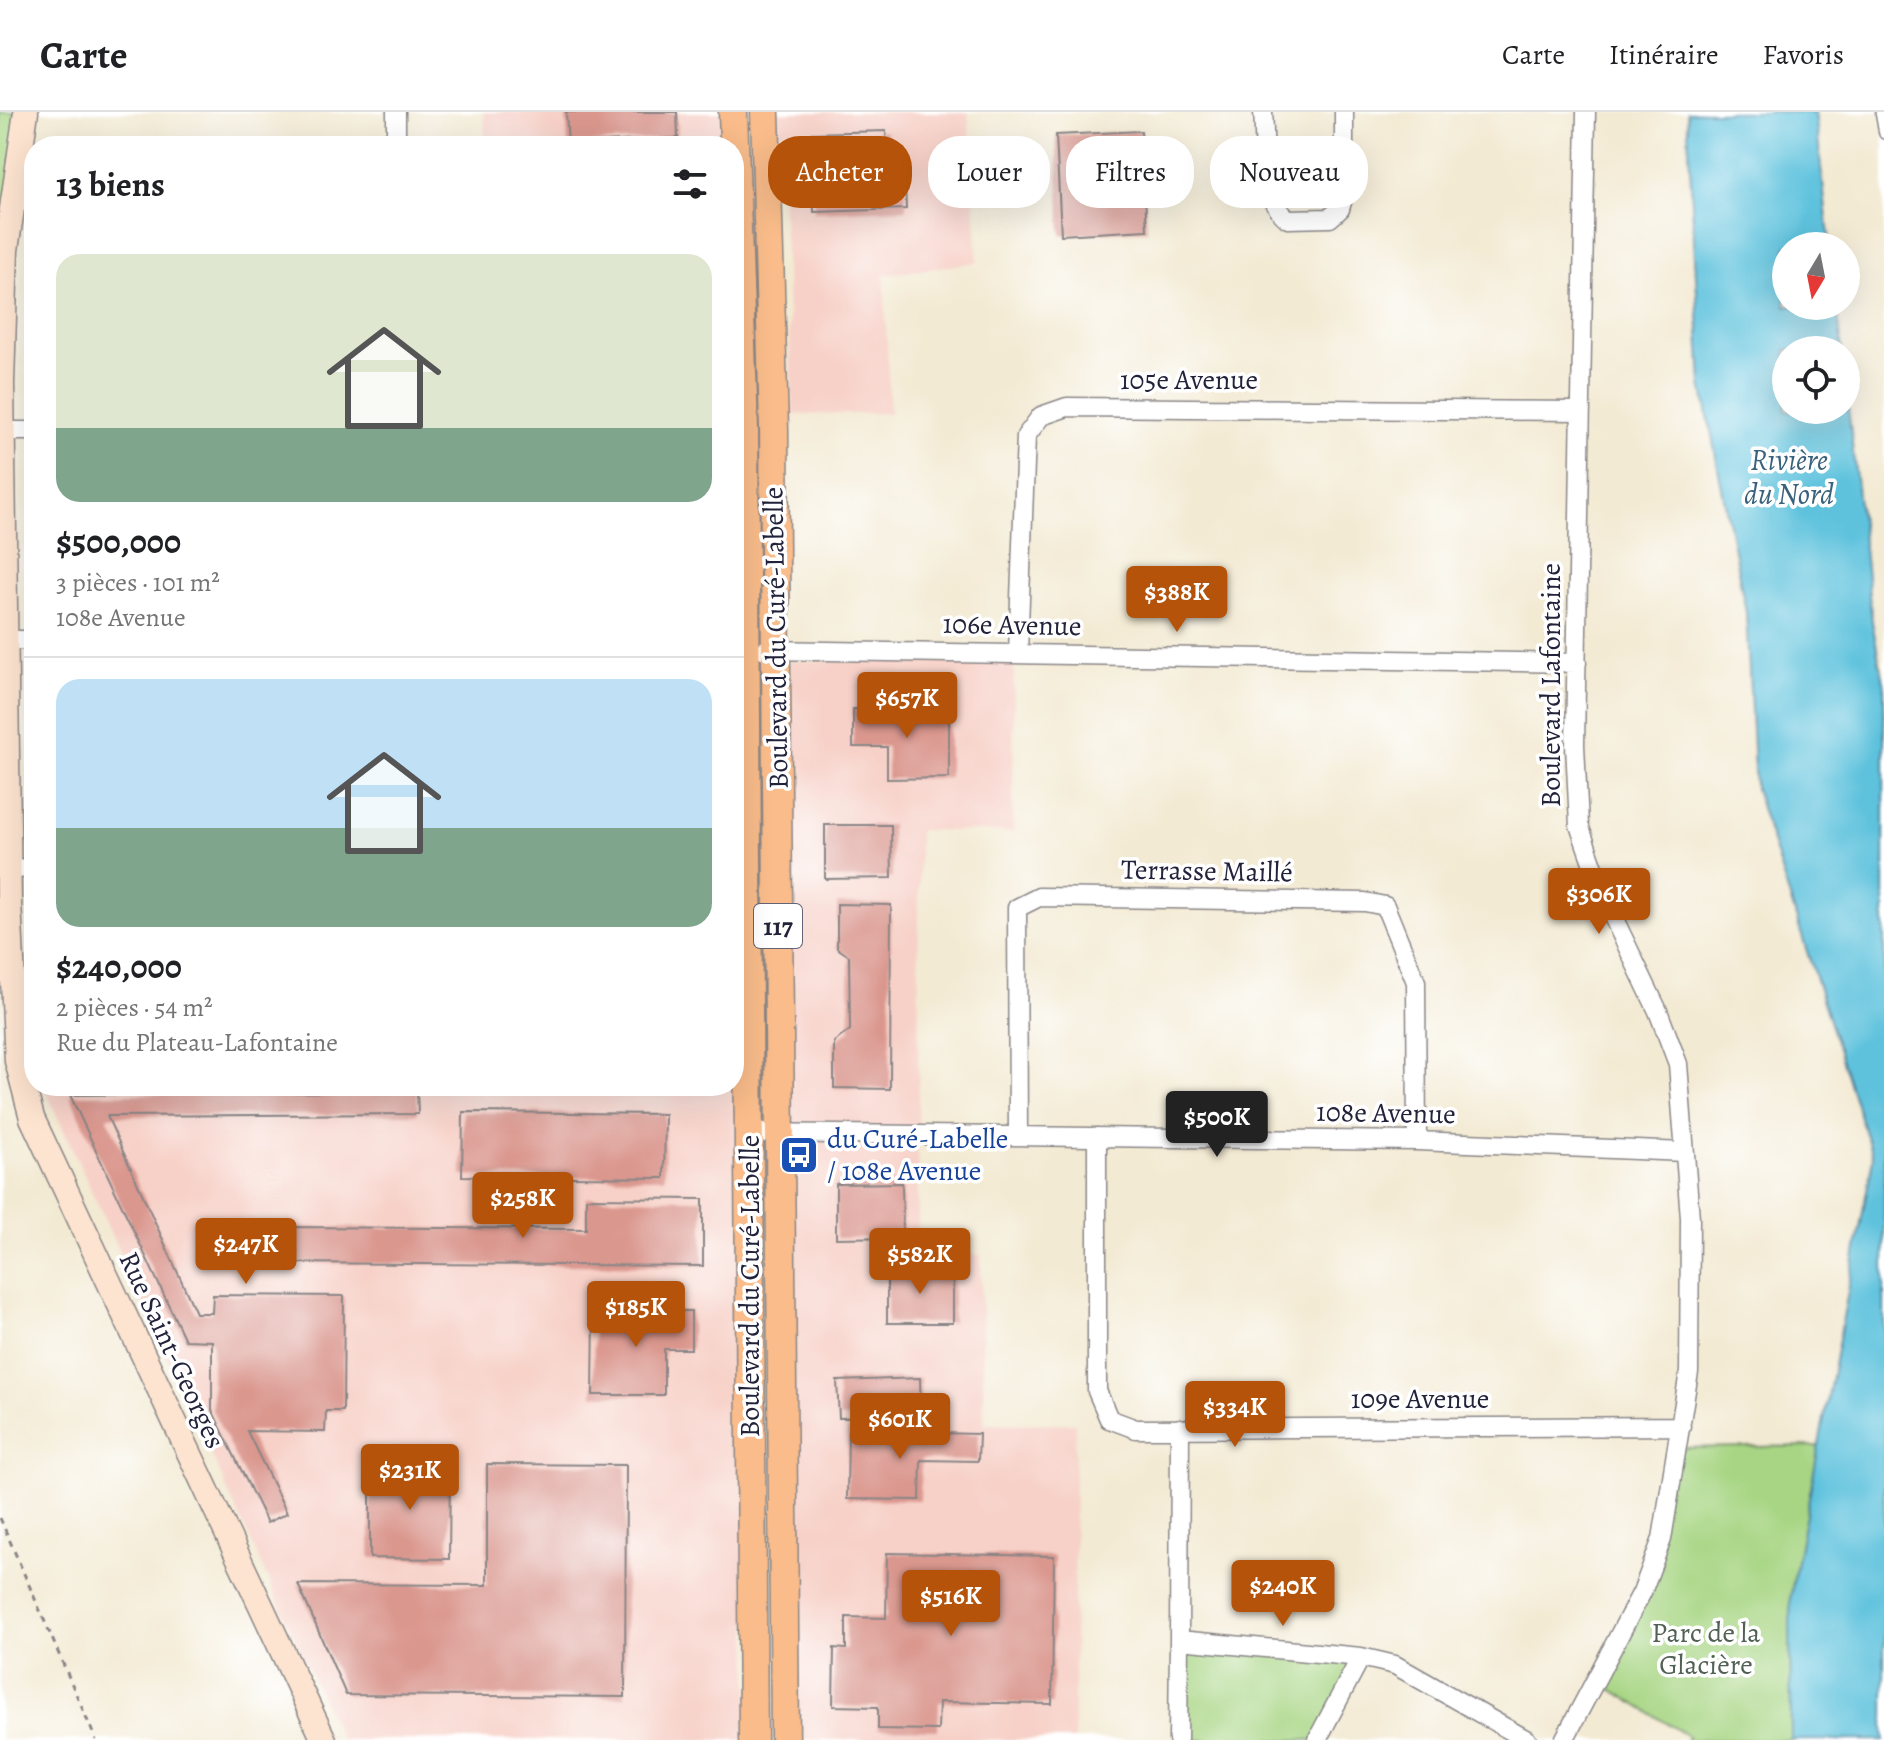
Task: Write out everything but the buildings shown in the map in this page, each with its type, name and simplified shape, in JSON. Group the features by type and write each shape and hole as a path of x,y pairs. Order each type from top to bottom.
{"main road":[{"name":"Boulevard du Curé-Labelle","path":"733,112 733,136"},
{"name":"Boulevard du Curé-Labelle","path":"765,112 774,429 785,1740"},
{"name":"Boulevard du Curé-Labelle","path":"744,870 750,1133 753,1740"},
{"path":"750,1535 781,1534"}],"street":[{"name":"Rue Saint-Georges","path":"25,136 26,112"},
{"path":"396,112 396,136"},
{"path":"1263,112 1270,193 1276,210 1288,219 1330,218 1340,209 1344,195 1344,112"},
{"name":"Boulevard Lafontaine","path":"1564,1740 1642,1592 1662,1539 1689,1372 1690,1218 1678,1064 1658,1011 1606,902 1579,825 1577,663 1586,112"},
{"name":"Rue Saint-Georges","path":"24,201 3,274 2,431 6,971 17,1061 24,1088"},
{"name":"105e Avenue","path":"1018,653 1026,436 1041,416 1067,407 1581,411"},
{"path":"744,430 774,429"},
{"path":"2,431 24,431"},
{"path":"2,640 24,640"},
{"name":"106e Avenue","path":"744,650 1577,663"},
{"path":"4,868 24,869"},
{"name":"Terrasse Maillé","path":"1018,1136 1017,908 1039,897 1085,897 1365,902 1385,906 1416,982 1417,1141"},
{"name":"Rue Saint-Georges","path":"26,1096 32,1118 324,1740"},
{"name":"108e Avenue","path":"750,1133 1417,1141 1685,1152"},
{"name":"109e Avenue","path":"1097,1137 1097,1391 1109,1419 1136,1429 1681,1426"},
{"path":"1178,1740 1180,1428"},
{"path":"1179,1640 1361,1657 1395,1665 1527,1740"},
{"path":"1317,1740 1361,1657"}],"lane":[{"path":"1880,112 1884,134"}],"path":[{"path":"0,1518 96,1740"}],"shaded area":[{"path":"484,112 730,112 731,136 485,136"},
{"path":"778,112 968,112 970,136 928,136 928,208 974,208 978,262 884,275 890,413 793,415 783,208 912,208 912,136 779,136"},
{"path":"789,661 1014,661 1013,832 919,830 918,1250 981,1255 984,1424 1075,1423 1074,1740 793,1740"},
{"path":"48,1096 739,1096 750,1740 341,1740"}],"green space":[{"path":"0,112 26,112 0,298"},
{"name":"Parc de la Glacière","path":"1819,1446 1790,1599 1791,1740 1687,1740 1688,1736 1596,1680 1642,1592 1678,1448"},
{"path":"1179,1640 1361,1657 1317,1740 1178,1740"}],"water":[{"name":"Rivière du Nord","path":"1687,112 1815,112 1828,232 1772,232 1772,320 1839,320 1840,336 1772,336 1772,424 1850,424 1872,621 1884,686 1884,1740 1791,1740 1790,1599 1873,1158 1755,789 1746,612 1702,385"}],"place":[{"name":"du Curé-Labelle / 108e Avenue","path":"799,1155"}]}
